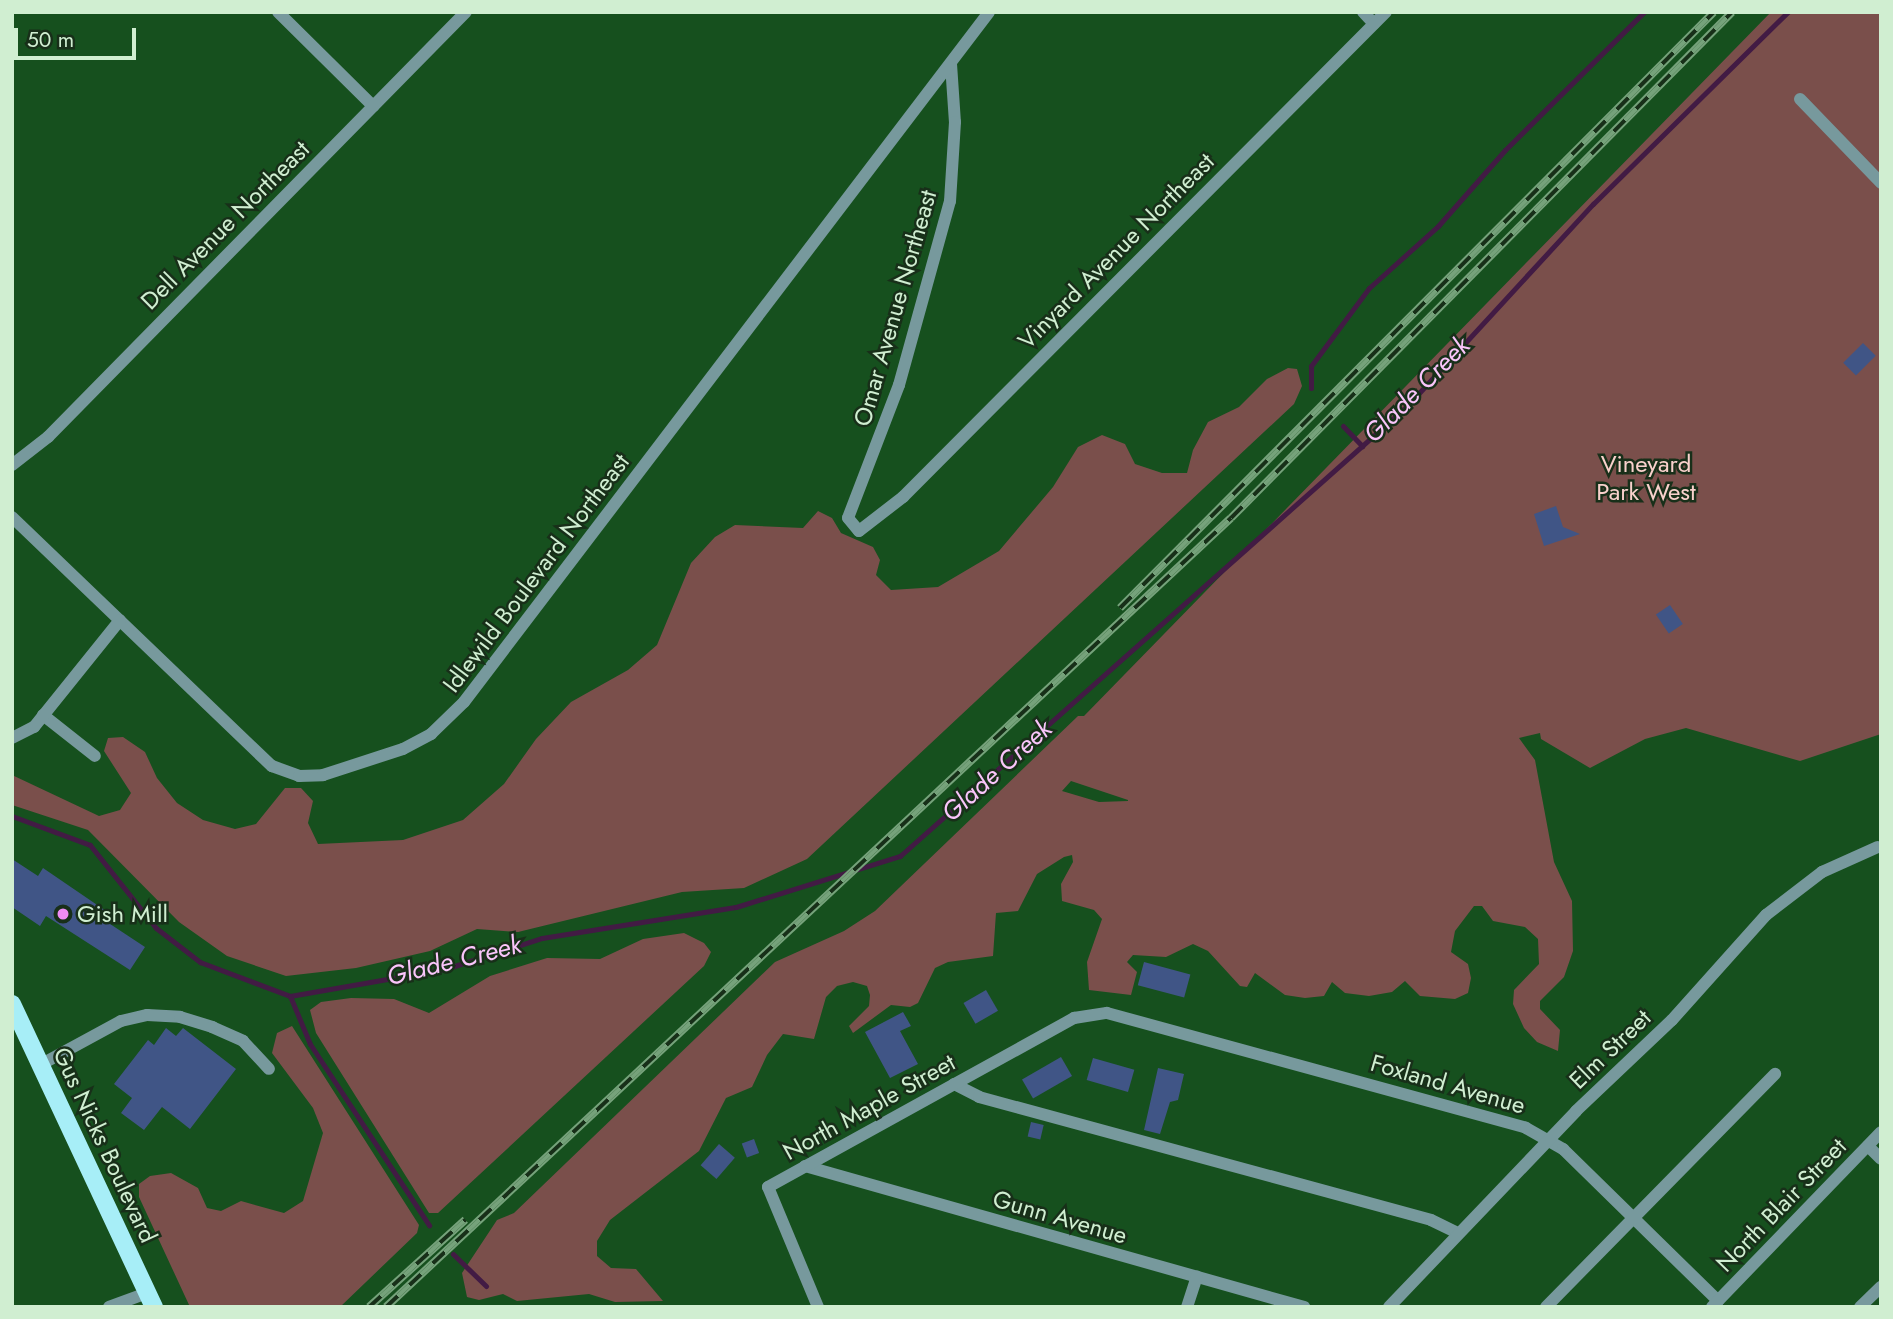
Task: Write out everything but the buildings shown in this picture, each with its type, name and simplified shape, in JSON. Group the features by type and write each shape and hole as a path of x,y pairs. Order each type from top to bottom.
{"main road":[{"name":"Gus Nicks Boulevard","path":"13,1006 150,1300"}],"street":[{"path":"278,12 373,106"},
{"name":"Dell Avenue Northeast","path":"12,465 48,437 466,12"},
{"name":"Idlewild Boulevard Northeast","path":"12,517 231,730 285,773 323,775 351,768 431,734 495,663 989,12"},
{"path":"1363,12 1374,24"},
{"name":"Vinyard Avenue Northeast","path":"876,520 1386,12"},
{"name":"Omar Avenue Northeast","path":"876,520 859,531 848,518 899,385 943,234 953,168 951,64"},
{"path":"1800,99 1881,183"},
{"path":"12,738 34,727 120,620"},
{"path":"43,715 94,756"},
{"name":"Elm Street","path":"1389,1307 1549,1139 1672,1020 1790,893 1831,867 1878,847"},
{"name":"Foxland Avenue","path":"1107,1013 1526,1128 1549,1139 1635,1219 1715,1304"},
{"name":"North Maple Street","path":"818,1307 768,1186 1074,1018 1107,1013"},
{"path":"40,1065 121,1021 146,1015 180,1017 212,1027 243,1041 269,1069"},
{"path":"1546,1307 1775,1074"},
{"path":"954,1084 979,1097 1431,1220 1458,1233"},
{"name":"North Blair Street","path":"1715,1304 1881,1132"},
{"path":"1868,1146 1881,1159"},
{"name":"Gunn Avenue","path":"805,1166 1197,1277 1265,1302 1304,1307"},
{"path":"1187,1307 1197,1277"},
{"path":"1860,1307 1881,1287"},
{"path":"109,1307 150,1300"}],"green space":[{"name":"Vineyard Park West","path":"1771,12 1881,12 1881,734 1800,761 1686,728 1645,739 1590,768 1541,739 1540,733 1519,738 1535,760 1554,862 1572,901 1573,951 1564,977 1540,1001 1540,1009 1560,1030 1558,1051 1537,1042 1524,1028 1513,1004 1514,990 1539,964 1538,939 1525,927 1493,921 1482,906 1474,906 1455,931 1451,952 1468,964 1471,978 1468,993 1455,999 1420,996 1405,981 1392,992 1369,996 1345,993 1332,982 1324,996 1305,998 1285,995 1255,973 1247,987 1240,986 1208,951 1193,944 1166,957 1133,955 1127,962 1137,972 1131,995 1089,990 1087,962 1102,919 1094,910 1062,901 1061,884 1073,862 1072,855 1037,874 1018,911 996,913 993,956 948,962 935,968 918,1003 910,1007 891,1005 853,1033 849,1026 869,1006 867,986 853,982 837,986 826,997 814,1039 783,1034 767,1055 752,1087 726,1098 699,1151 610,1220 597,1241 597,1256 611,1268 636,1269 663,1301 615,1302 589,1294 517,1301 503,1294 479,1300 467,1297 462,1273 497,1220 514,1213 775,962 844,931 875,911 1078,716 1084,716","holes":["1071,781 1128,800 1099,802 1062,791"]},
{"path":"1288,368 1297,369 1302,386 1294,404 807,859 744,888 682,892 518,932 477,929 430,951 356,968 286,976 227,956 179,922 88,830 12,805 12,775 99,816 120,810 131,793 104,751 108,738 123,737 145,752 157,778 177,803 203,820 235,829 256,824 285,788 301,788 313,801 308,823 318,844 403,840 463,820 504,784 536,739 571,702 628,670 657,645 691,563 715,537 735,525 803,528 818,511 832,518 841,533 873,547 880,560 876,575 891,590 938,587 999,551 1053,487 1078,447 1102,435 1125,444 1135,464 1162,473 1187,473 1193,450 1208,422 1239,407 1267,379"},
{"path":"684,933 704,943 711,952 704,966 438,1213 429,1213 316,1033 310,1010 321,1002 351,998 394,999 429,1013 490,976 547,958 600,959 643,939"},
{"path":"292,1026 419,1225 417,1233 340,1307 190,1307 139,1197 139,1184 150,1176 171,1173 198,1188 207,1208 221,1211 241,1201 284,1213 303,1201 323,1133 313,1108 272,1053 277,1033"}],"waterway":[{"path":"1311,388 1311,366 1369,288 1438,226 1505,150 1644,12"},
{"name":"Glade Creek","path":"12,816 90,845 156,928 200,962 290,996 445,969 542,938 736,907 900,856 1407,406 1593,204 1788,12"},
{"path":"1343,426 1362,446"},
{"path":"290,996 310,1044 429,1225"},
{"path":"453,1254 486,1286"}],"railway":[{"path":"1120,608 1714,12"},
{"path":"386,1307 1231,518 1732,12"},
{"path":"369,1307 465,1220"}],"place":[{"name":"Gish Mill","path":"63,914"}]}
